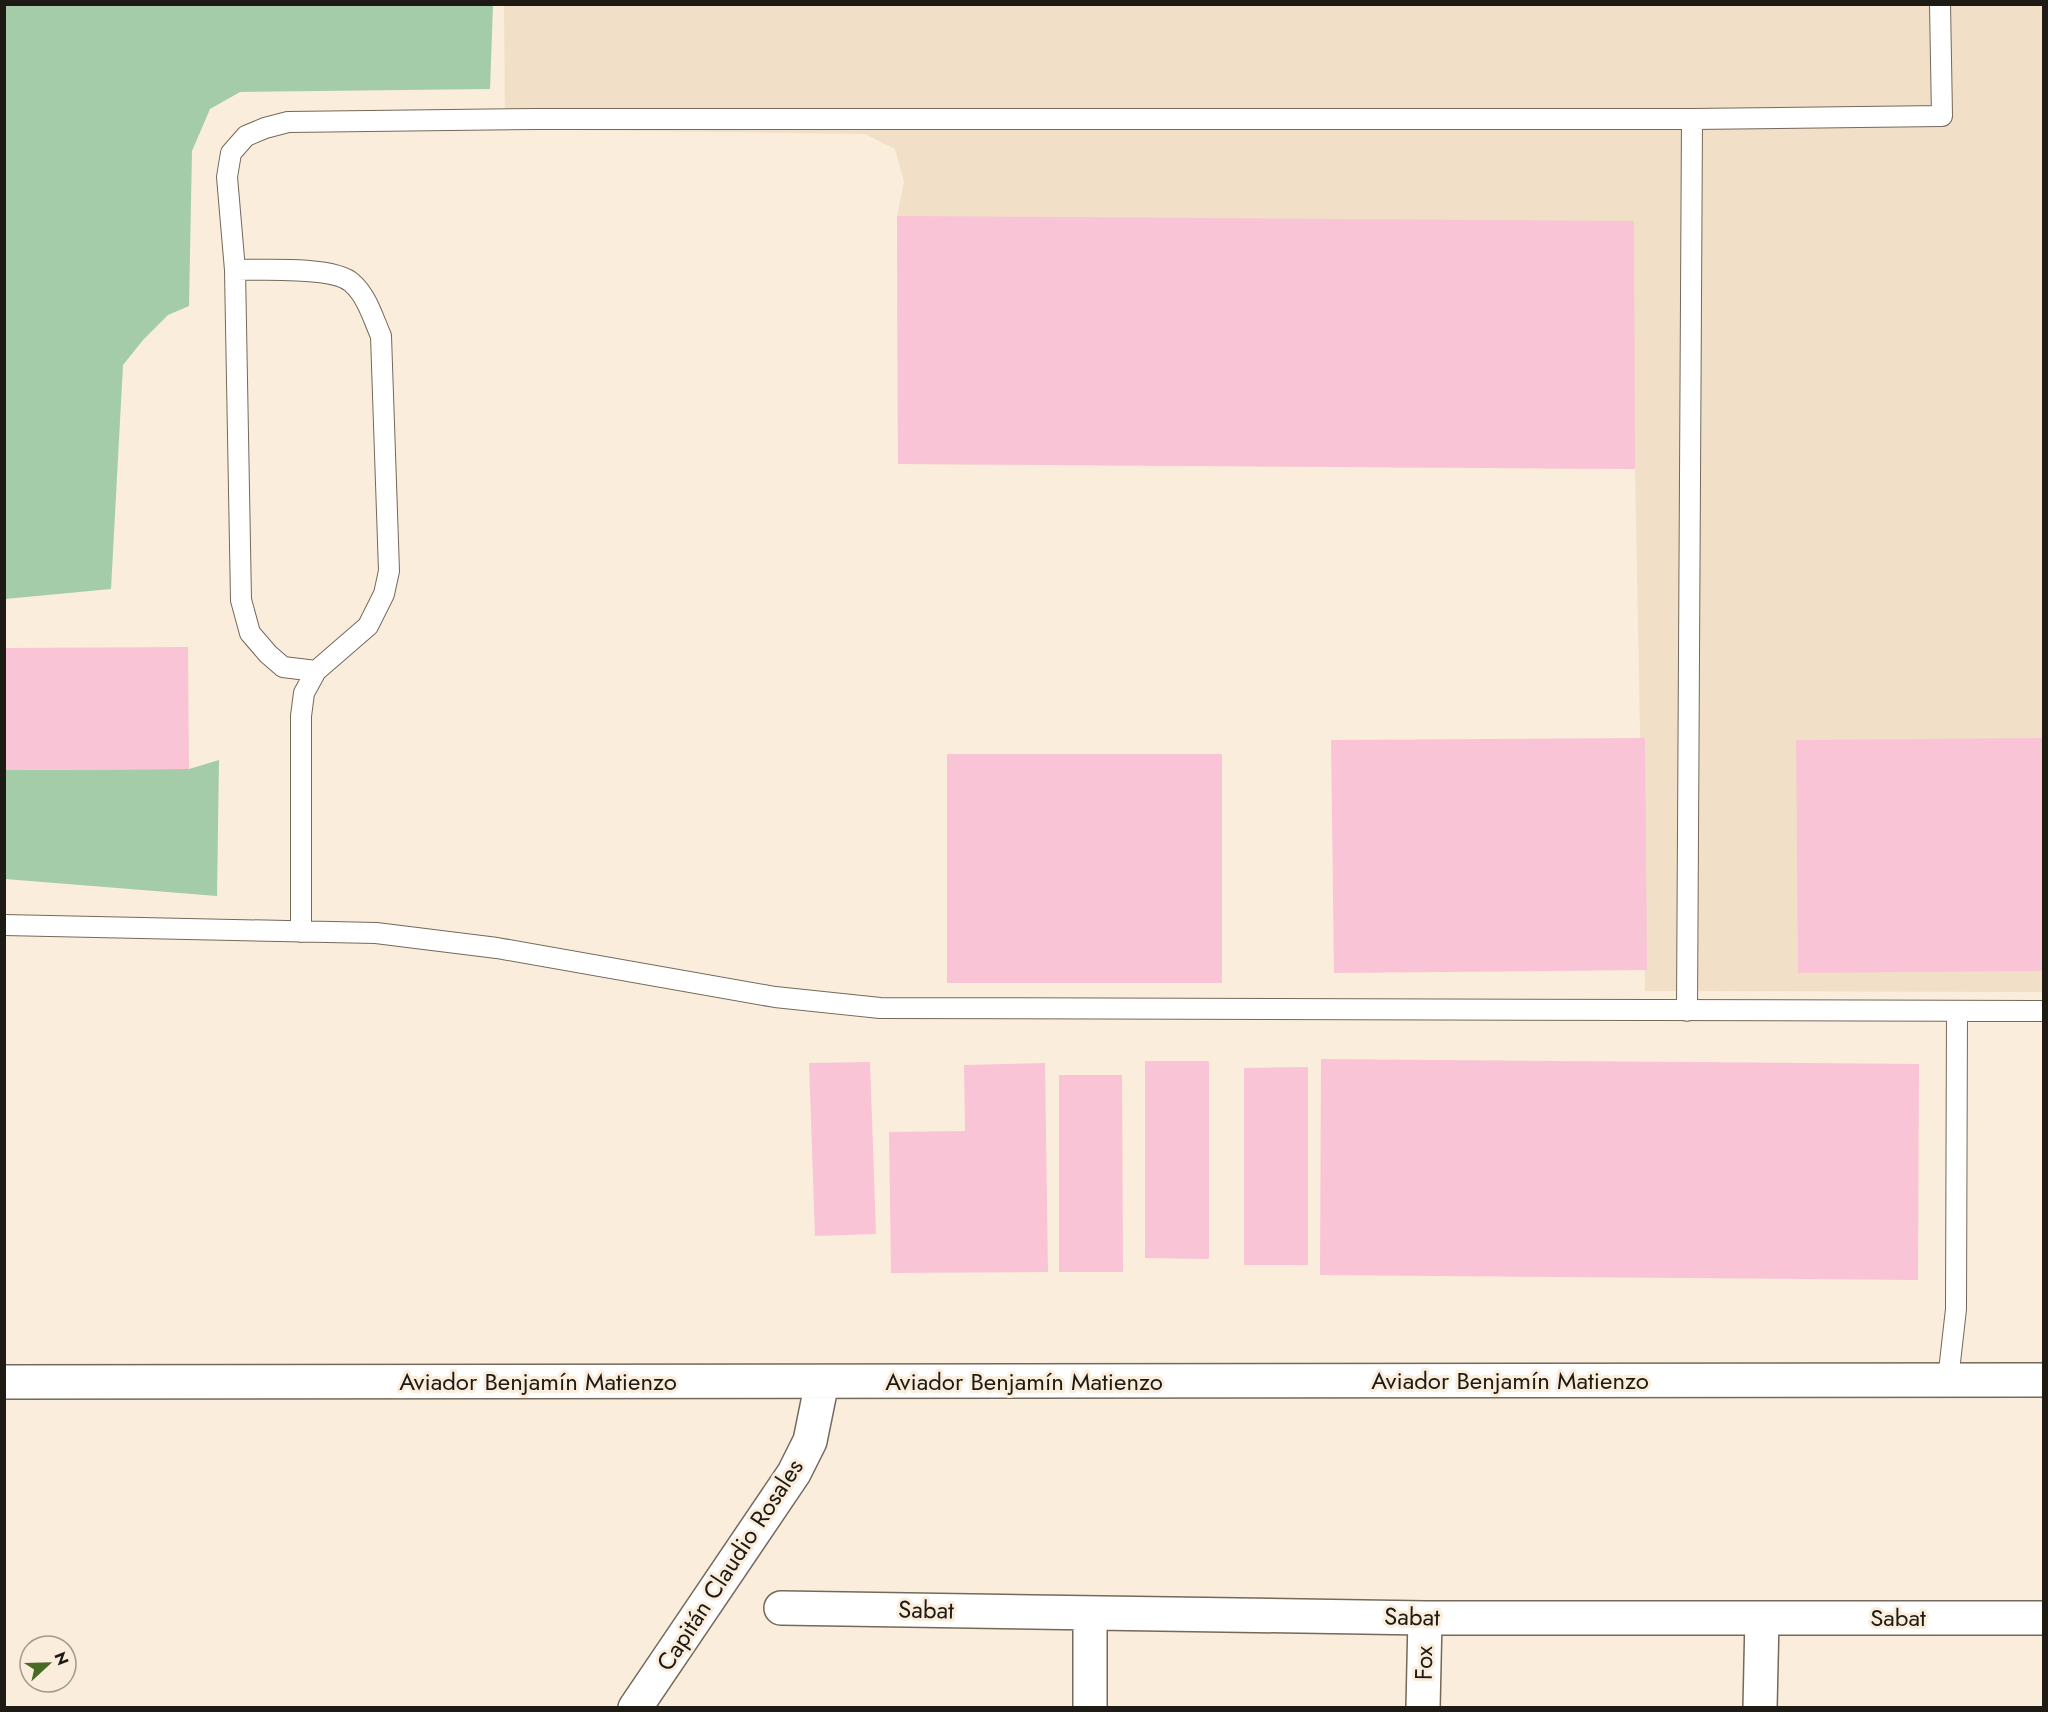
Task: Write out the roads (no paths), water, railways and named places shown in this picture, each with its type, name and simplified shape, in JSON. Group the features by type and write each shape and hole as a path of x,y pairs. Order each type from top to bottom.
{"street":[{"name":"Aviador Benjamín Matienzo","path":"4,1382 2043,1380"},
{"name":"Capitán Claudio Rosales","path":"635,1707 794,1473 810,1441 822,1382"},
{"name":"Sabat","path":"781,1608 1425,1618 2043,1618"},
{"path":"1090,1613 1090,1707"},
{"name":"Fox","path":"1424,1707 1425,1618"},
{"path":"1760,1707 1762,1618"}],"lane":[{"path":"316,671 283,667 268,654 250,633 241,600 235,270 227,177 231,153 246,136 288,122 538,119 1692,119 1942,116 1940,4"},
{"path":"1687,1011 1692,119"},
{"path":"235,270 322,271 352,282 369,306 381,336 389,571 384,594 368,626 316,671 304,693 301,716 301,932"},
{"path":"4,925 376,933 497,948 775,997 880,1008 2043,1011"},
{"path":"1948,1380 1956,1309 1957,1011"}]}
